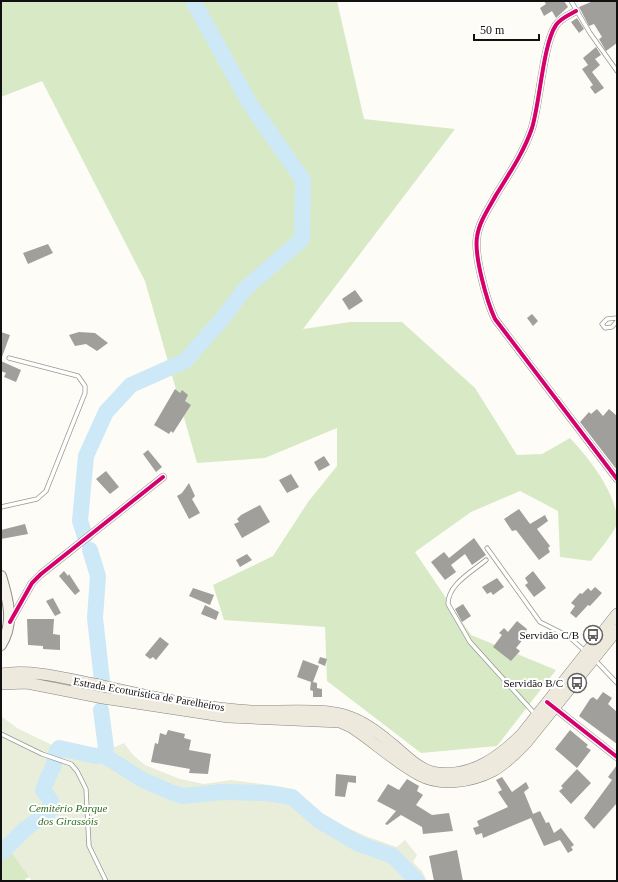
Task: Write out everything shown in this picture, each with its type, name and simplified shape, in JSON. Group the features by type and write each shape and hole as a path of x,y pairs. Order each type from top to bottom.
{"main road":[{"name":"Estrada Ecoturistica de Parelheiros","path":"1,684 27,683 103,698 228,716 340,722 351,727 419,775 439,782 476,778 494,771 514,756 526,743 551,704 590,655 617,614"},
{"name":"Estrada Ecoturistica de Parelheiros","path":"590,655 617,630"},
{"name":"Estrada Ecoturistica de Parelheiros","path":"1,674 20,673 66,679 205,706 251,710 334,713 350,716 368,726 416,764 431,772 439,774 466,771 489,762 512,743 536,715 551,704"}],"street":[{"path":"576,11 561,19 555,27 546,59 539,101 530,133 518,158 482,220 477,237 477,247 486,292 495,319 617,479"},
{"path":"1,645 5,639 10,622 32,583 41,574 163,477"},
{"path":"1,576 10,622"},
{"path":"551,704 617,757"}],"lane":[{"path":"571,1 576,11 617,71"},
{"path":"617,318 607,319 602,324 605,328 610,328 617,322"},
{"path":"1,507 37,500 46,492 85,393 84,386 78,376 9,358"},
{"path":"487,548 540,622 568,636 590,655 617,683"},
{"path":"486,560 455,586 448,597 448,604 470,642 536,715"},
{"path":"1,734 42,754 71,764 82,777 86,789 89,846 94,861 106,881"}],"green space":[{"path":"1,1 337,1 364,119 455,129 303,329 350,322 402,322 475,388 517,455 542,454 570,438 601,477 613,500 616,512 616,527 591,561 560,557 558,511 520,491 471,512 415,552 471,635 556,670 497,746 421,753 327,681 325,627 224,620 213,585 273,556 308,502 337,466 337,428 265,458 197,463 145,281 42,81 1,97"},
{"name":"Cemitério Parque dos Girassóis","path":"1,716 17,728 54,746 68,744 87,750 104,752 124,743 133,755 145,765 180,779 204,784 231,780 283,787 299,794 313,812 368,837 397,847 405,840 417,855 413,862 422,871 427,881 32,881 1,838"},
{"path":"1,836 67,862 25,879 26,881 1,881"}],"building":[{"path":"544,1 564,1 568,7 556,18 552,11 544,16 540,8 546,4"},
{"path":"593,1 617,1 617,43 606,51 599,39 602,37 594,24 589,26 579,7"},
{"path":"577,18 584,29 579,33 571,22"},
{"path":"596,47 601,55 595,59 600,65 592,72 604,88 595,94 590,87 593,85 582,69 588,65 583,58"},
{"path":"48,244 53,253 28,264 23,253"},
{"path":"355,290 363,301 349,310 342,299"},
{"path":"532,314 538,321 533,326 527,318"},
{"path":"1,332 10,335 2,357 1,357"},
{"path":"79,332 95,333 108,343 97,351 86,344 75,346 69,335"},
{"path":"1,361 21,370 16,382 4,377 6,373 1,371"},
{"path":"175,389 180,393 182,390 188,395 185,401 191,405 173,433 171,431 169,434 154,425"},
{"path":"597,409 603,416 609,409 617,416 617,470 580,422 589,412 591,414"},
{"path":"148,450 162,467 156,472 143,454"},
{"path":"324,456 330,465 319,471 314,462"},
{"path":"106,471 119,487 110,494 96,479"},
{"path":"291,474 299,487 287,493 279,480"},
{"path":"189,483 195,496 192,499 200,513 189,519 177,496 182,493"},
{"path":"260,505 270,522 242,538 234,524 239,522 237,519 241,515"},
{"path":"519,509 530,524 545,515 548,521 537,529 550,546 548,548 550,552 539,560 516,530 512,531 504,519"},
{"path":"25,524 28,534 1,539 1,530"},
{"path":"474,538 486,555 472,565 465,554 451,565 456,572 445,580 431,562 444,552 449,558"},
{"path":"247,554 252,560 240,567 236,560"},
{"path":"64,571 68,576 69,574 80,591 75,595 59,576"},
{"path":"533,571 546,588 534,597 525,585 528,583 525,578"},
{"path":"497,578 504,587 493,595 491,592 487,594 482,587"},
{"path":"595,587 602,593 576,618 570,613 575,606 571,603 580,593 582,594 588,588 591,591"},
{"path":"193,588 214,595 210,605 189,596"},
{"path":"53,598 61,613 55,616 46,601"},
{"path":"463,604 471,616 462,622 455,609"},
{"path":"205,605 219,612 216,620 201,614"},
{"path":"27,619 54,619 53,634 60,635 60,650 43,649 43,646 28,645"},
{"path":"517,621 527,629 526,631 528,633 516,648 520,651 511,661 493,647 502,635 499,633 504,628 508,632"},
{"path":"160,637 169,644 156,660 153,657 150,659 145,655"},
{"path":"320,657 327,659 325,666 318,663"},
{"path":"303,660 319,666 313,682 317,683 317,688 322,689 322,697 313,697 313,691 310,690 311,682 297,677"},
{"path":"603,692 612,698 608,704 617,712 617,744 579,716 590,699 593,697 597,700"},
{"path":"168,730 185,734 184,738 191,740 189,750 211,754 208,774 189,773 190,769 151,762 155,743 158,744 160,733 166,735"},
{"path":"570,730 588,745 586,747 591,750 577,768 555,749"},
{"path":"617,765 617,803 594,829 584,818 612,780 608,777"},
{"path":"577,769 591,783 571,804 559,791 563,788 561,786"},
{"path":"336,774 356,776 356,783 348,782 345,797 335,796"},
{"path":"502,777 512,792 526,782 529,788 524,792 533,814 540,811 546,823 549,822 554,833 561,828 574,845 571,847 573,850 568,853 560,840 544,846 531,818 483,838 482,833 476,835 473,828 479,826 477,821 508,807 498,792 502,790 496,780"},
{"path":"407,779 419,786 417,791 423,795 416,805 432,815 449,813 453,831 423,834 422,827 401,815 387,825 385,824 396,811 377,801 388,784 399,790"},
{"path":"457,850 463,881 434,881 429,856"}],"waterway":[{"path":"85,536 80,521 86,456 106,412 131,385 185,361 223,318 245,289 302,239 303,180 250,104 193,1"},
{"path":"90,550 98,576 95,618 102,681"},
{"path":"101,710 106,748 103,755"},
{"path":"1,853 25,829 48,813 51,801 43,790 59,748 96,756 103,755 143,780 173,793 184,796 222,792 266,793 292,797 318,820 359,844 393,856 417,881"}],"cycle path":[{"path":"576,11 560,20 552,34 548,45 535,117 529,137 521,154 482,221 477,237 477,255 488,302 495,319 617,479"},
{"path":"10,622 32,583 41,574 163,477"},
{"path":"547,702 617,757"}],"place":[{"name":"Servidão C/B","path":"593,635"},
{"name":"Servidão B/C","path":"577,683"}]}
